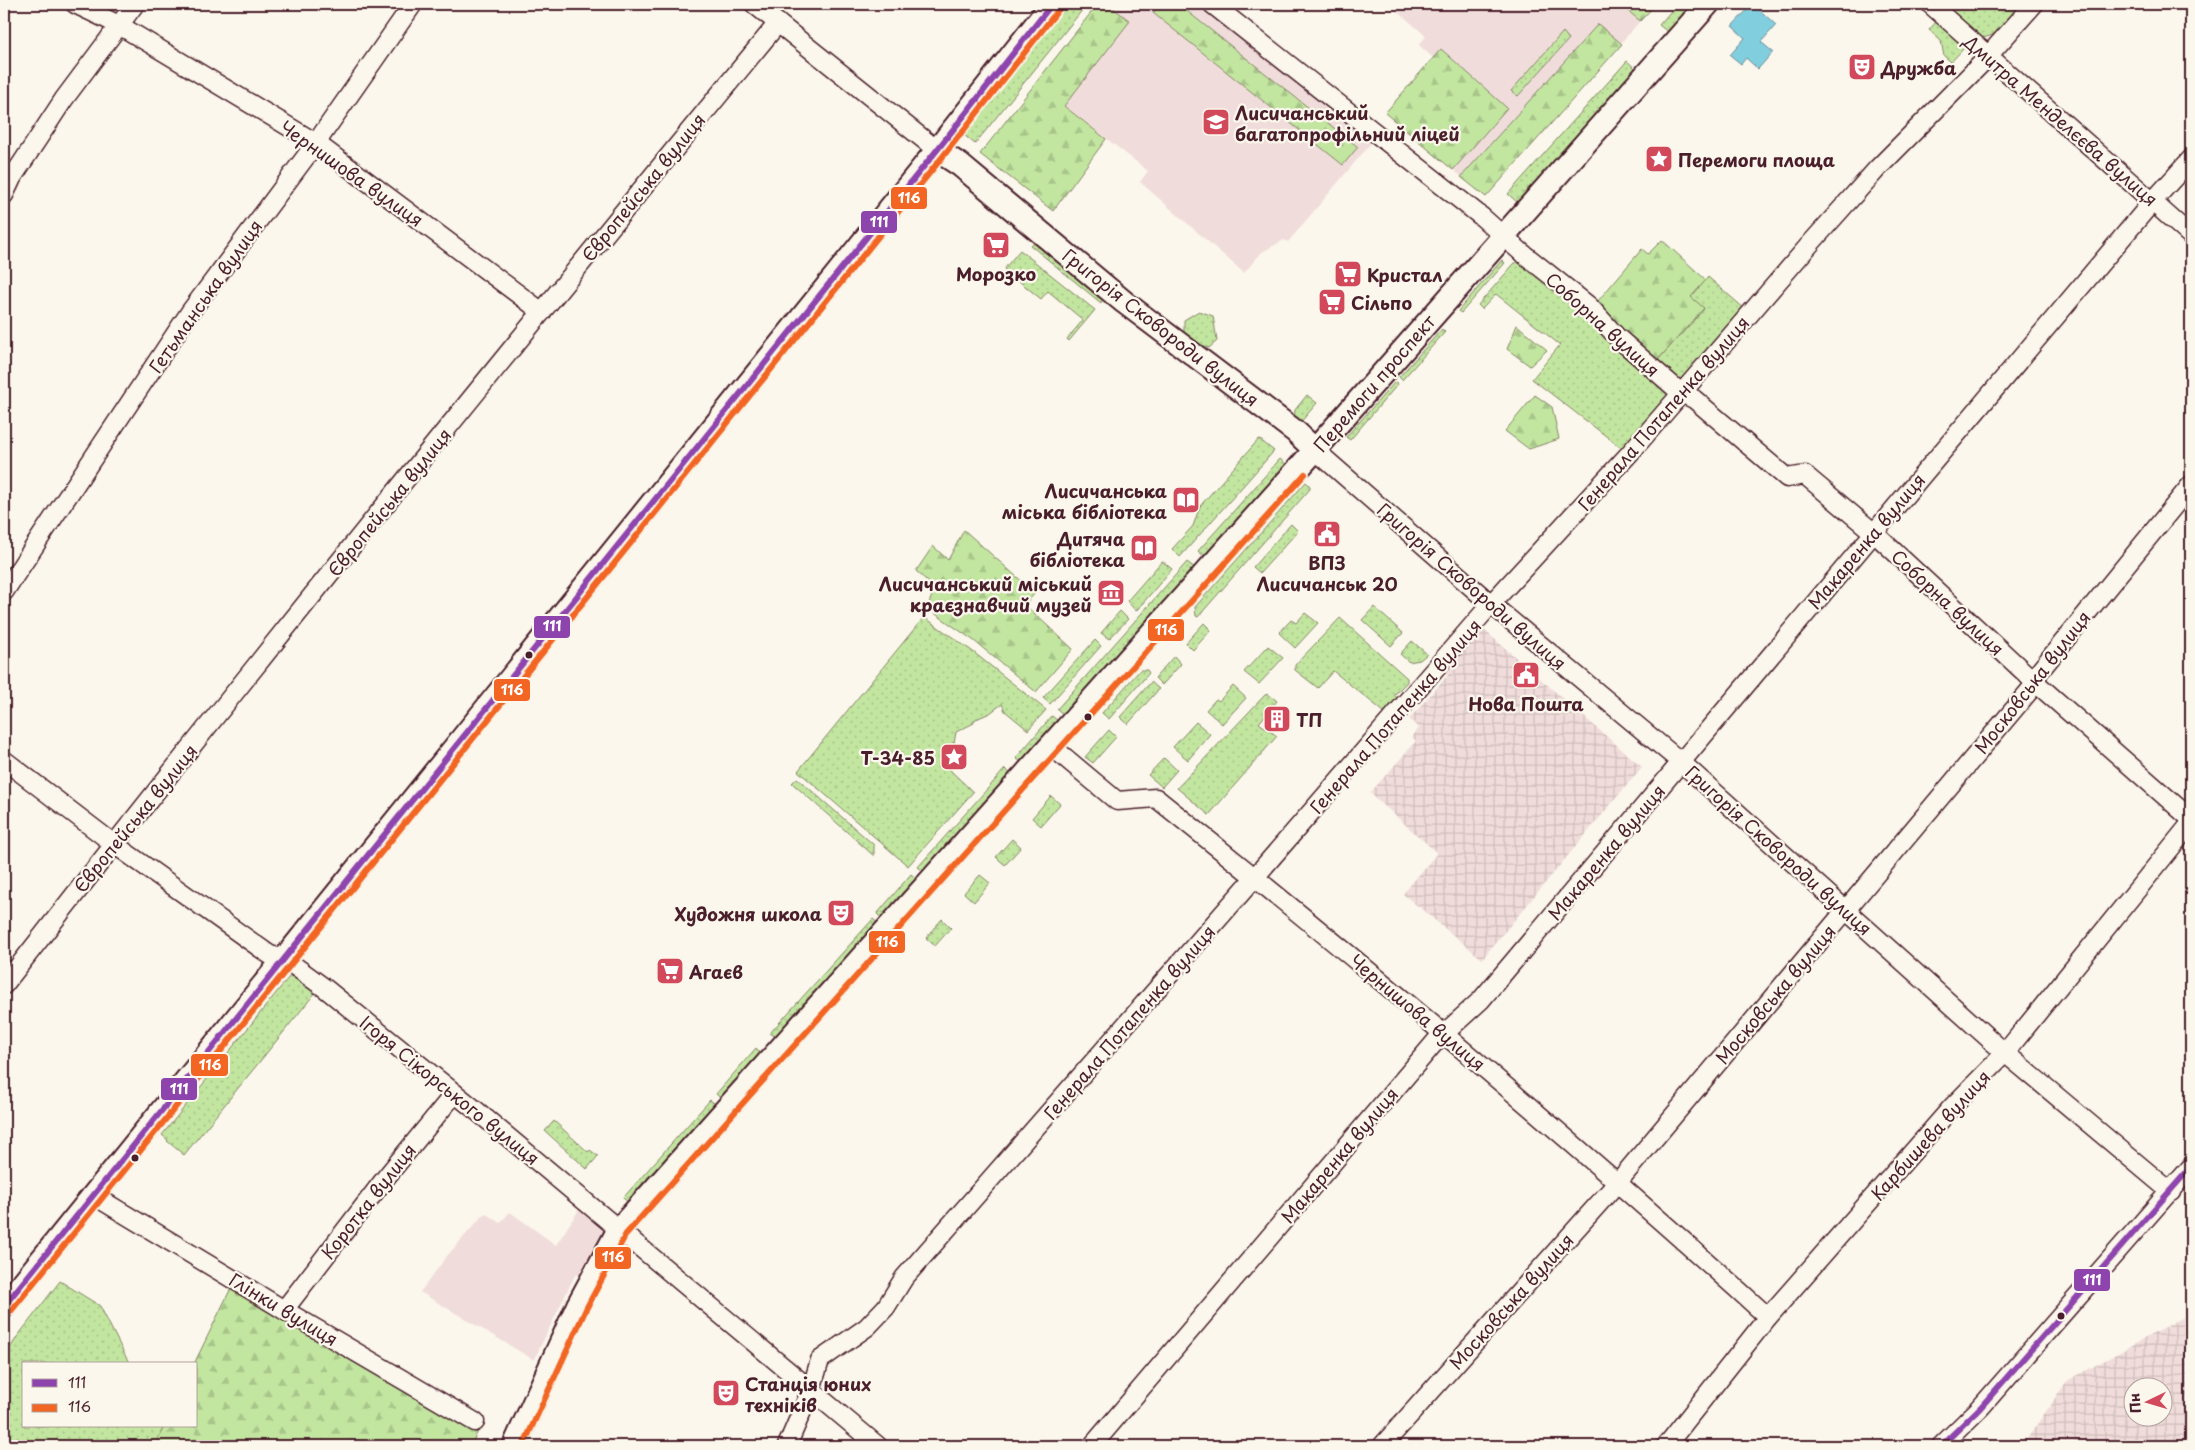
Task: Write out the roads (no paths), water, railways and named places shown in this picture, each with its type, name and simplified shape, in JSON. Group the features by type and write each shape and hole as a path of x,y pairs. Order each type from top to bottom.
{"main road":[{"path":"4,1306 937,150 1052,4"},
{"name":"Перемоги проспект","path":"514,1446 571,1321 619,1230 1315,450 1708,4"},
{"name":"Григорія Сковороди вулиця","path":"937,150 960,165 1124,302 1296,432 1315,450"}],"street":[{"name":"Чернишова вулиця","path":"75,4 119,26 316,143 542,312"},
{"path":"4,195 12,178 59,107 135,4"},
{"name":"Гетьманська вулиця","path":"4,592 190,312 316,143 412,4"},
{"name":"Григорія Сковороди вулиця","path":"754,4 850,78 937,150"},
{"name":"Соборна вулиця","path":"1212,4 1482,217 1588,306 1617,337 1681,393 1694,399 1787,478 1805,475 1873,532 2036,683 2191,821"},
{"name":"Дмитра Менделєєва вулиця","path":"1930,4 2191,236"},
{"name":"Генерала Потапенка вулиця","path":"786,1446 811,1390 820,1360 867,1327 886,1307 904,1278 1043,1121 1127,1022 1256,878 1491,604 1630,453 1877,170 1988,56 2034,4"},
{"name":"Європейська вулиця","path":"4,985 114,844 542,312 778,23"},
{"name":"Макаренка вулиця","path":"1092,1446 1445,1033 1481,1000 1682,763 1873,532 2153,201 2191,159"},
{"name":"Григорія Сковороди вулиця","path":"1315,450 1491,604 1682,763 2005,1053 2171,1192"},
{"name":"Московська вулиця","path":"1382,1446 1618,1182 2036,683 2038,672 2191,485"},
{"name":"Чернишова вулиця","path":"1050,745 1118,801 1156,798 1445,1033 1618,1182 1768,1317"},
{"name":"Ігоря Сікорського вулиця","path":"4,760 114,844 270,955 285,959 326,989 878,1446"},
{"name":"Карбишева вулиця","path":"1666,1446 1768,1317 1953,1106 2005,1053 2191,821"},
{"name":"Коротка вулиця","path":"284,1310 387,1176 454,1094"},
{"path":"1942,1446 1980,1408 2191,1167"},
{"name":"Глінки вулиця","path":"93,1195 475,1422"}],"water":[{"path":"1753,4 1776,25 1761,42 1773,52 1758,69 1746,58 1741,64 1730,55 1745,38 1732,26"}],"place":[{"name":"Дружба","path":"1862,67"},
{"name":"Лисичанський багатопрофільний ліцей","path":"1216,122"},
{"name":"Перемоги площа","path":"1659,159"},
{"name":"Морозко","path":"996,245"},
{"name":"Кристал","path":"1348,274"},
{"name":"Сiльпо","path":"1332,302"},
{"name":"Лисичанська мiська бiблiотека","path":"1186,500"},
{"name":"ВПЗ Лисичанськ 20","path":"1327,534"},
{"name":"Дитяча бiблiотека","path":"1144,548"},
{"name":"Лисичанський міський краєзнавчий музей","path":"1111,593"},
{"name":"Нова Пошта","path":"1526,675"},
{"name":"ТП","path":"1277,719"},
{"name":"Т-34-85","path":"954,757"},
{"name":"Художня школа","path":"841,913"},
{"name":"Агаєв","path":"670,971"},
{"name":"Станція юних техніків","path":"726,1393"}]}
